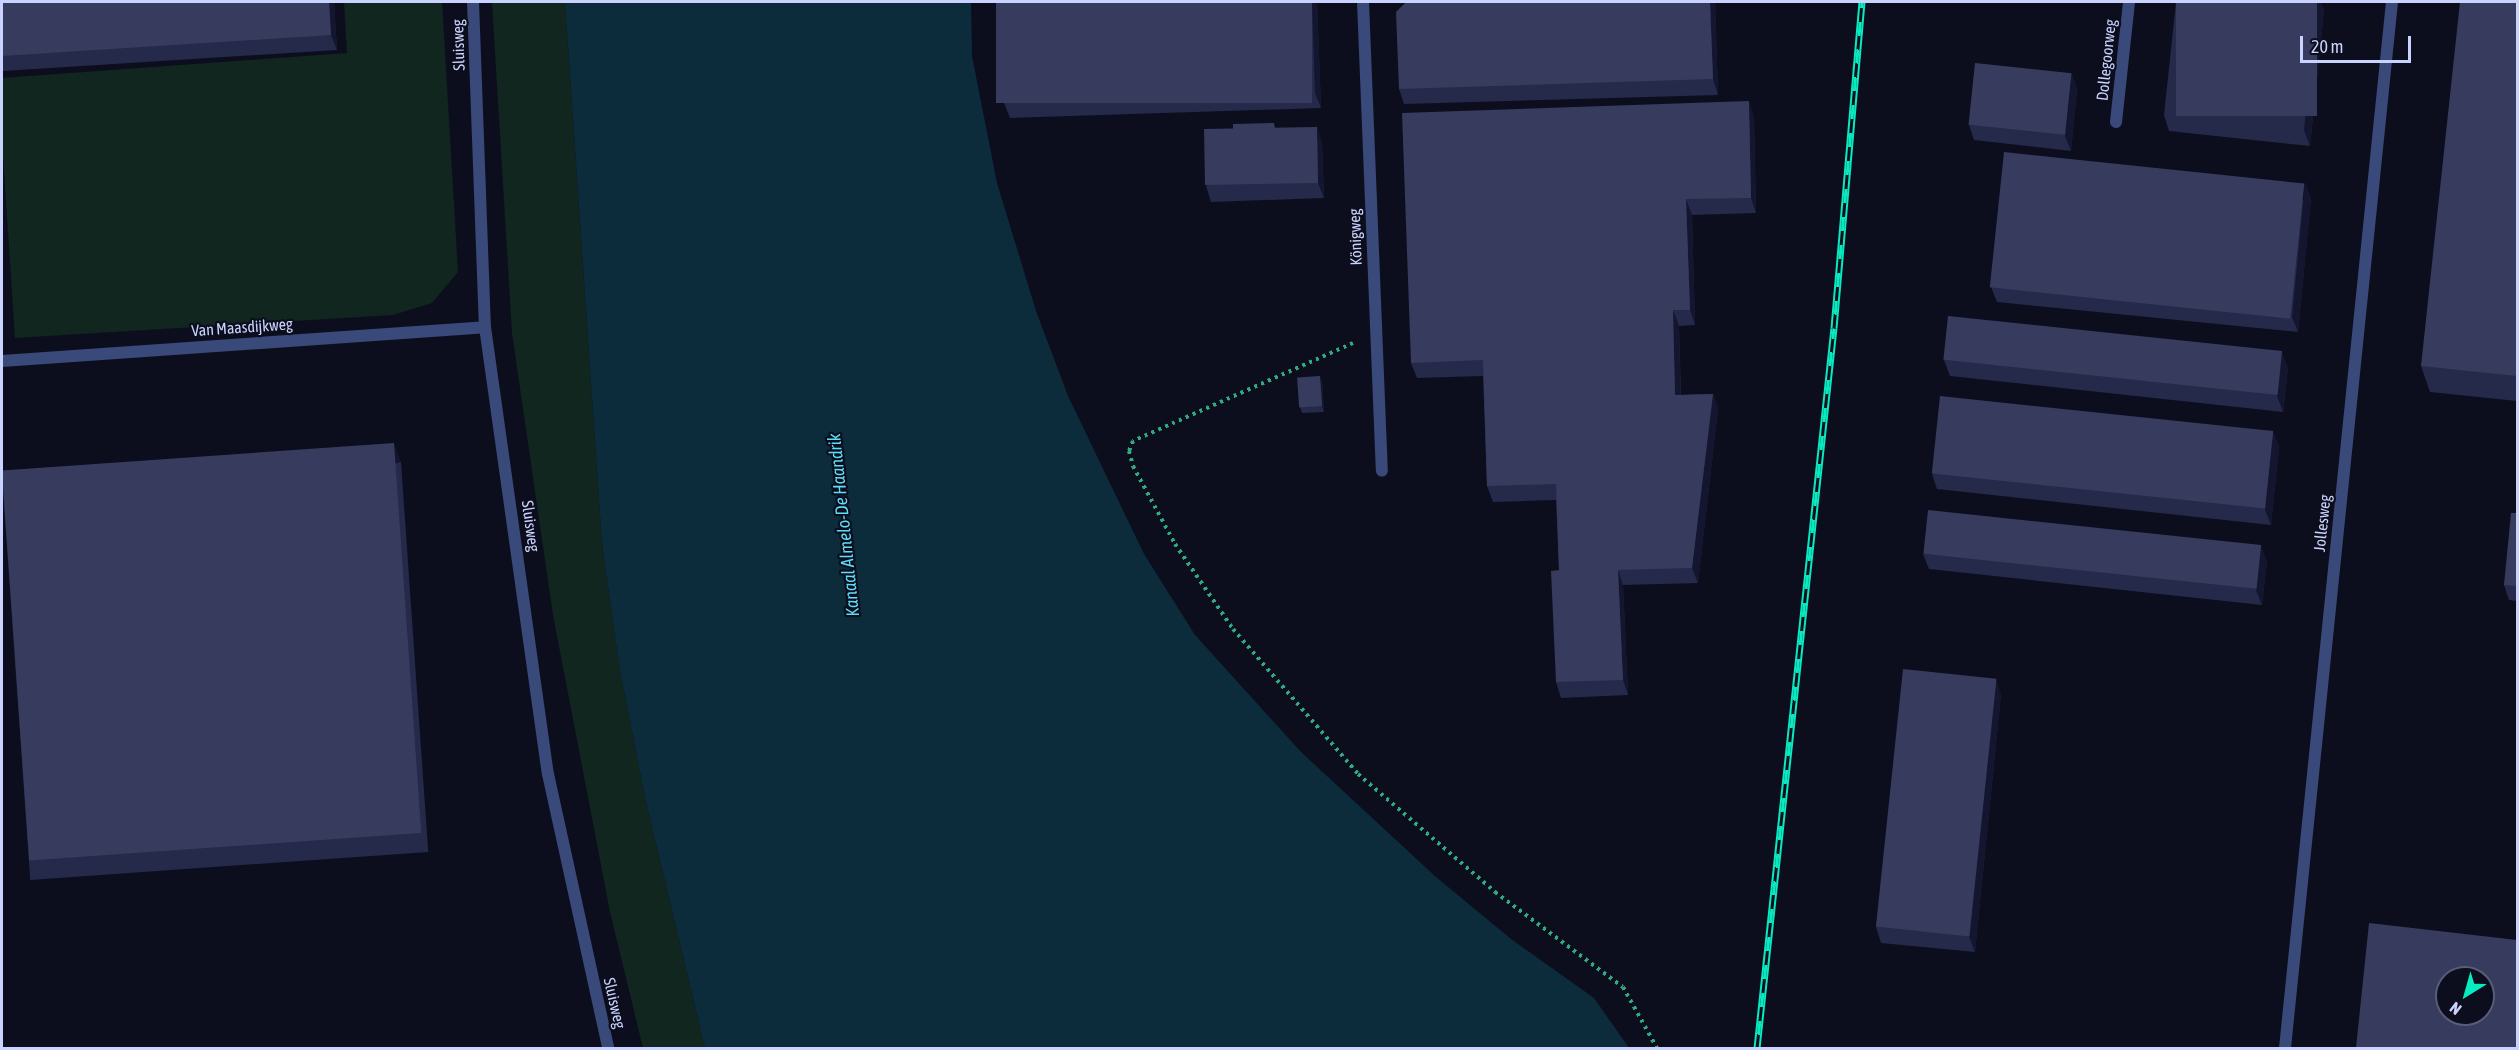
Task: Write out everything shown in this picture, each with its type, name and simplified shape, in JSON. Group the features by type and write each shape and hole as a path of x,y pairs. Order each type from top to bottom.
{"street":[{"name":"Sluisweg","path":"472,2 485,327 548,774 608,1048"},
{"name":"Königweg","path":"1364,2 1374,334 1382,471"},
{"name":"Dollegoorweg","path":"2116,122 2129,2"},
{"name":"Jollesweg","path":"2285,1048 2392,2"},
{"name":"Van Maasdijkweg","path":"2,361 485,327"}],"path":[{"path":"1374,334 1133,441 1129,458 1175,544 1233,629 1321,733 1398,810 1495,892 1623,987 1657,1048"}],"green space":[{"path":"344,2 442,2 458,272 432,303 393,315 15,338 2,140 2,78 347,53"},
{"path":"492,2 565,2 602,544 619,665 645,798 705,1048 643,1048 610,912 553,615 512,333"}],"water":[{"name":"Kanaal Almelo-De Haandrik","path":"565,2 971,2 972,56 997,183 1036,311 1068,396 1144,554 1195,635 1301,752 1436,877 1511,939 1594,998 1629,1048 705,1048 645,798 619,665 602,544"}],"building":[{"path":"2,2 329,2 331,35 2,56"},
{"path":"996,2 1312,2 1312,103 996,103"},
{"path":"1406,2 1710,2 1713,79 1399,89 1396,12"},
{"path":"2176,2 2317,2 2317,116 2176,116"},
{"path":"2460,2 2517,2 2517,376 2421,366"},
{"path":"1975,63 2071,73 2065,135 1969,125"},
{"path":"1749,101 1751,198 1686,199 1690,310 1673,310 1675,395 1713,394 1692,568 1618,570 1623,680 1556,682 1551,571 1559,570 1556,484 1487,486 1483,360 1411,363 1402,113"},
{"path":"1274,123 1275,128 1233,130 1233,124"},
{"path":"1317,127 1318,183 1205,185 1204,129"},
{"path":"2004,152 2304,184 2290,319 1990,287"},
{"path":"1948,316 2282,351 2278,395 1943,360"},
{"path":"1320,376 1322,406 1299,408 1297,378"},
{"path":"1940,396 2273,431 2265,509 1932,474"},
{"path":"394,443 421,833 29,860 2,470"},
{"path":"1928,510 2261,545 2257,589 1923,554"},
{"path":"2511,513 2517,513 2517,586 2504,585"},
{"path":"1903,669 1996,679 1969,936 1876,927"},
{"path":"2369,923 2517,940 2517,1048 2356,1048"}],"railway":[{"path":"1757,1048 1834,328 1862,2"}]}
